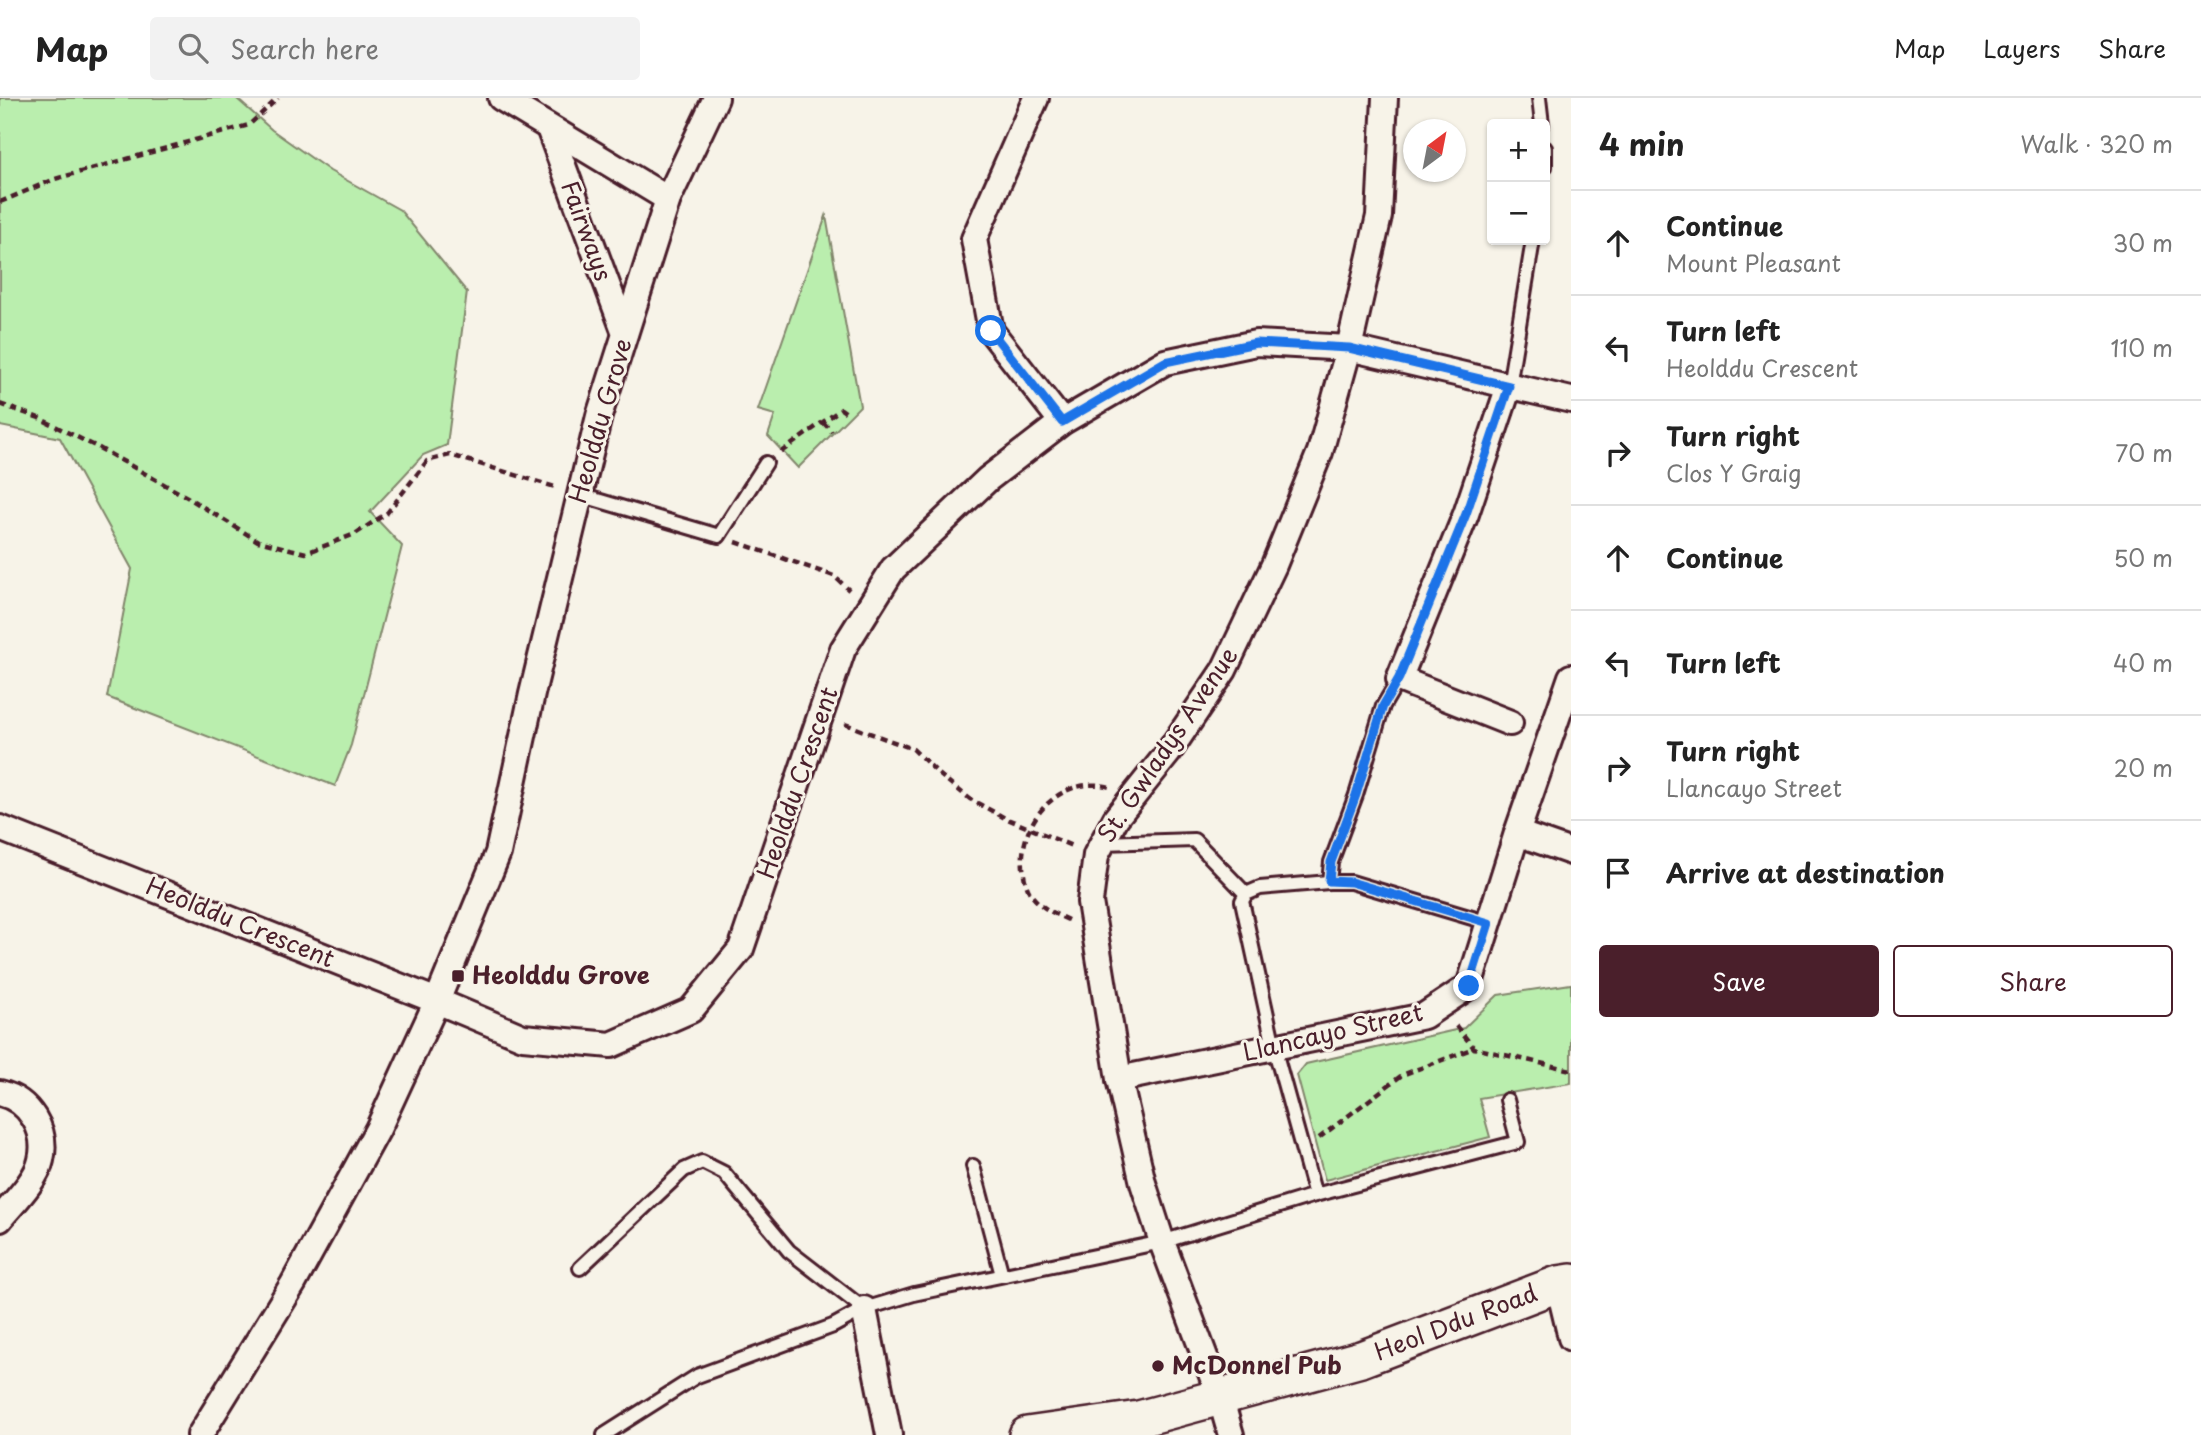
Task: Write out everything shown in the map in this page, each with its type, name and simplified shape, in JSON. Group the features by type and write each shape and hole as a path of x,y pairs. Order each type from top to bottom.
{"street":[{"name":"Fairways","path":"501,98 668,199"},
{"name":"Heolddu Grove","path":"200,1435 306,1261 378,1129 437,1001 498,853 532,694 599,416 668,199 716,98"},
{"path":"1036,98 974,239 991,331 1062,422"},
{"name":"St. Gwladys Avenue","path":"1231,1435 1220,1397 1143,1183 1119,1079 1090,902 1096,855 1116,818 1168,753 1224,670 1274,565 1320,452 1349,348 1379,216 1385,98"},
{"name":"Fairways","path":"549,128 625,333"},
{"name":"Heolddu Crescent","path":"0,828 523,1037 611,1045 691,1010 741,949 843,649 893,569 988,479 1062,422 1165,362 1256,343 1349,348 1571,400"},
{"path":"1509,386 1466,514 1399,678 1510,723"},
{"name":"Llancayo Street","path":"1119,1079 1424,1016 1469,986 1517,833 1570,683"},
{"path":"1517,833 1571,852"},
{"path":"0,1093 13,1096 32,1111 41,1135 41,1161 28,1185 0,1219"},
{"path":"1564,1283 1571,1338"},
{"name":"Heol Ddu Road","path":"1027,1435 1139,1419 1361,1359 1564,1283"},
{"path":"864,1308 889,1435"}],"lane":[{"path":"1539,98 1541,119"},
{"path":"1509,386 1532,245"},
{"path":"580,495 719,536 766,463"},
{"path":"1329,881 1331,862 1356,795 1383,706 1399,678"},
{"path":"1103,843 1194,840 1246,894"},
{"path":"1315,1195 1274,1047 1242,901 1246,894 1260,888 1329,881 1351,882 1489,923"},
{"path":"604,1435 697,1376 833,1326 864,1308 914,1294 1162,1242 1315,1195 1518,1142 1507,1100"},
{"path":"580,1268 684,1170 702,1161 724,1173 789,1251 864,1308"},
{"path":"973,1166 1002,1275"}],"path":[{"path":"0,202 55,179 249,125 278,98"},
{"path":"0,404 39,418 99,448 187,497 258,541 306,553 355,534 387,513 427,461 450,455 580,495"},
{"path":"766,463 841,409 849,415"},
{"path":"823,422 832,432"},
{"path":"719,536 834,576 869,606"},
{"path":"821,716 913,749 970,799 1005,818 1066,844"},
{"path":"1093,918 1071,922 1048,911 1031,895 1024,877 1022,852 1029,827 1043,807 1060,793 1079,786 1097,783 1115,788 1132,798"},
{"path":"1439,1006 1474,1048"},
{"path":"1303,1151 1402,1075 1474,1048 1571,1070"}],"green space":[{"path":"0,98 236,98 272,130 330,171 400,210 467,292 447,445 423,455 370,512 402,546 351,745 335,786 107,697 132,569 60,438 0,426"},
{"path":"826,216 860,406 798,468 768,436 775,415 758,410"},
{"path":"1571,984 1571,1083 1479,1098 1490,1137 1325,1180 1297,1075 1306,1064 1464,1028 1498,995"}],"place":[{"name":"Heolddu Grove","path":"458,976"},
{"name":"McDonnel Pub","path":"1158,1366"}],"route":[{"path":"991,331 1062,422 1165,362 1256,343 1349,348 1509,386 1466,514 1399,678 1383,706 1356,795 1331,862 1329,881 1351,882 1489,923 1469,986"}]}
